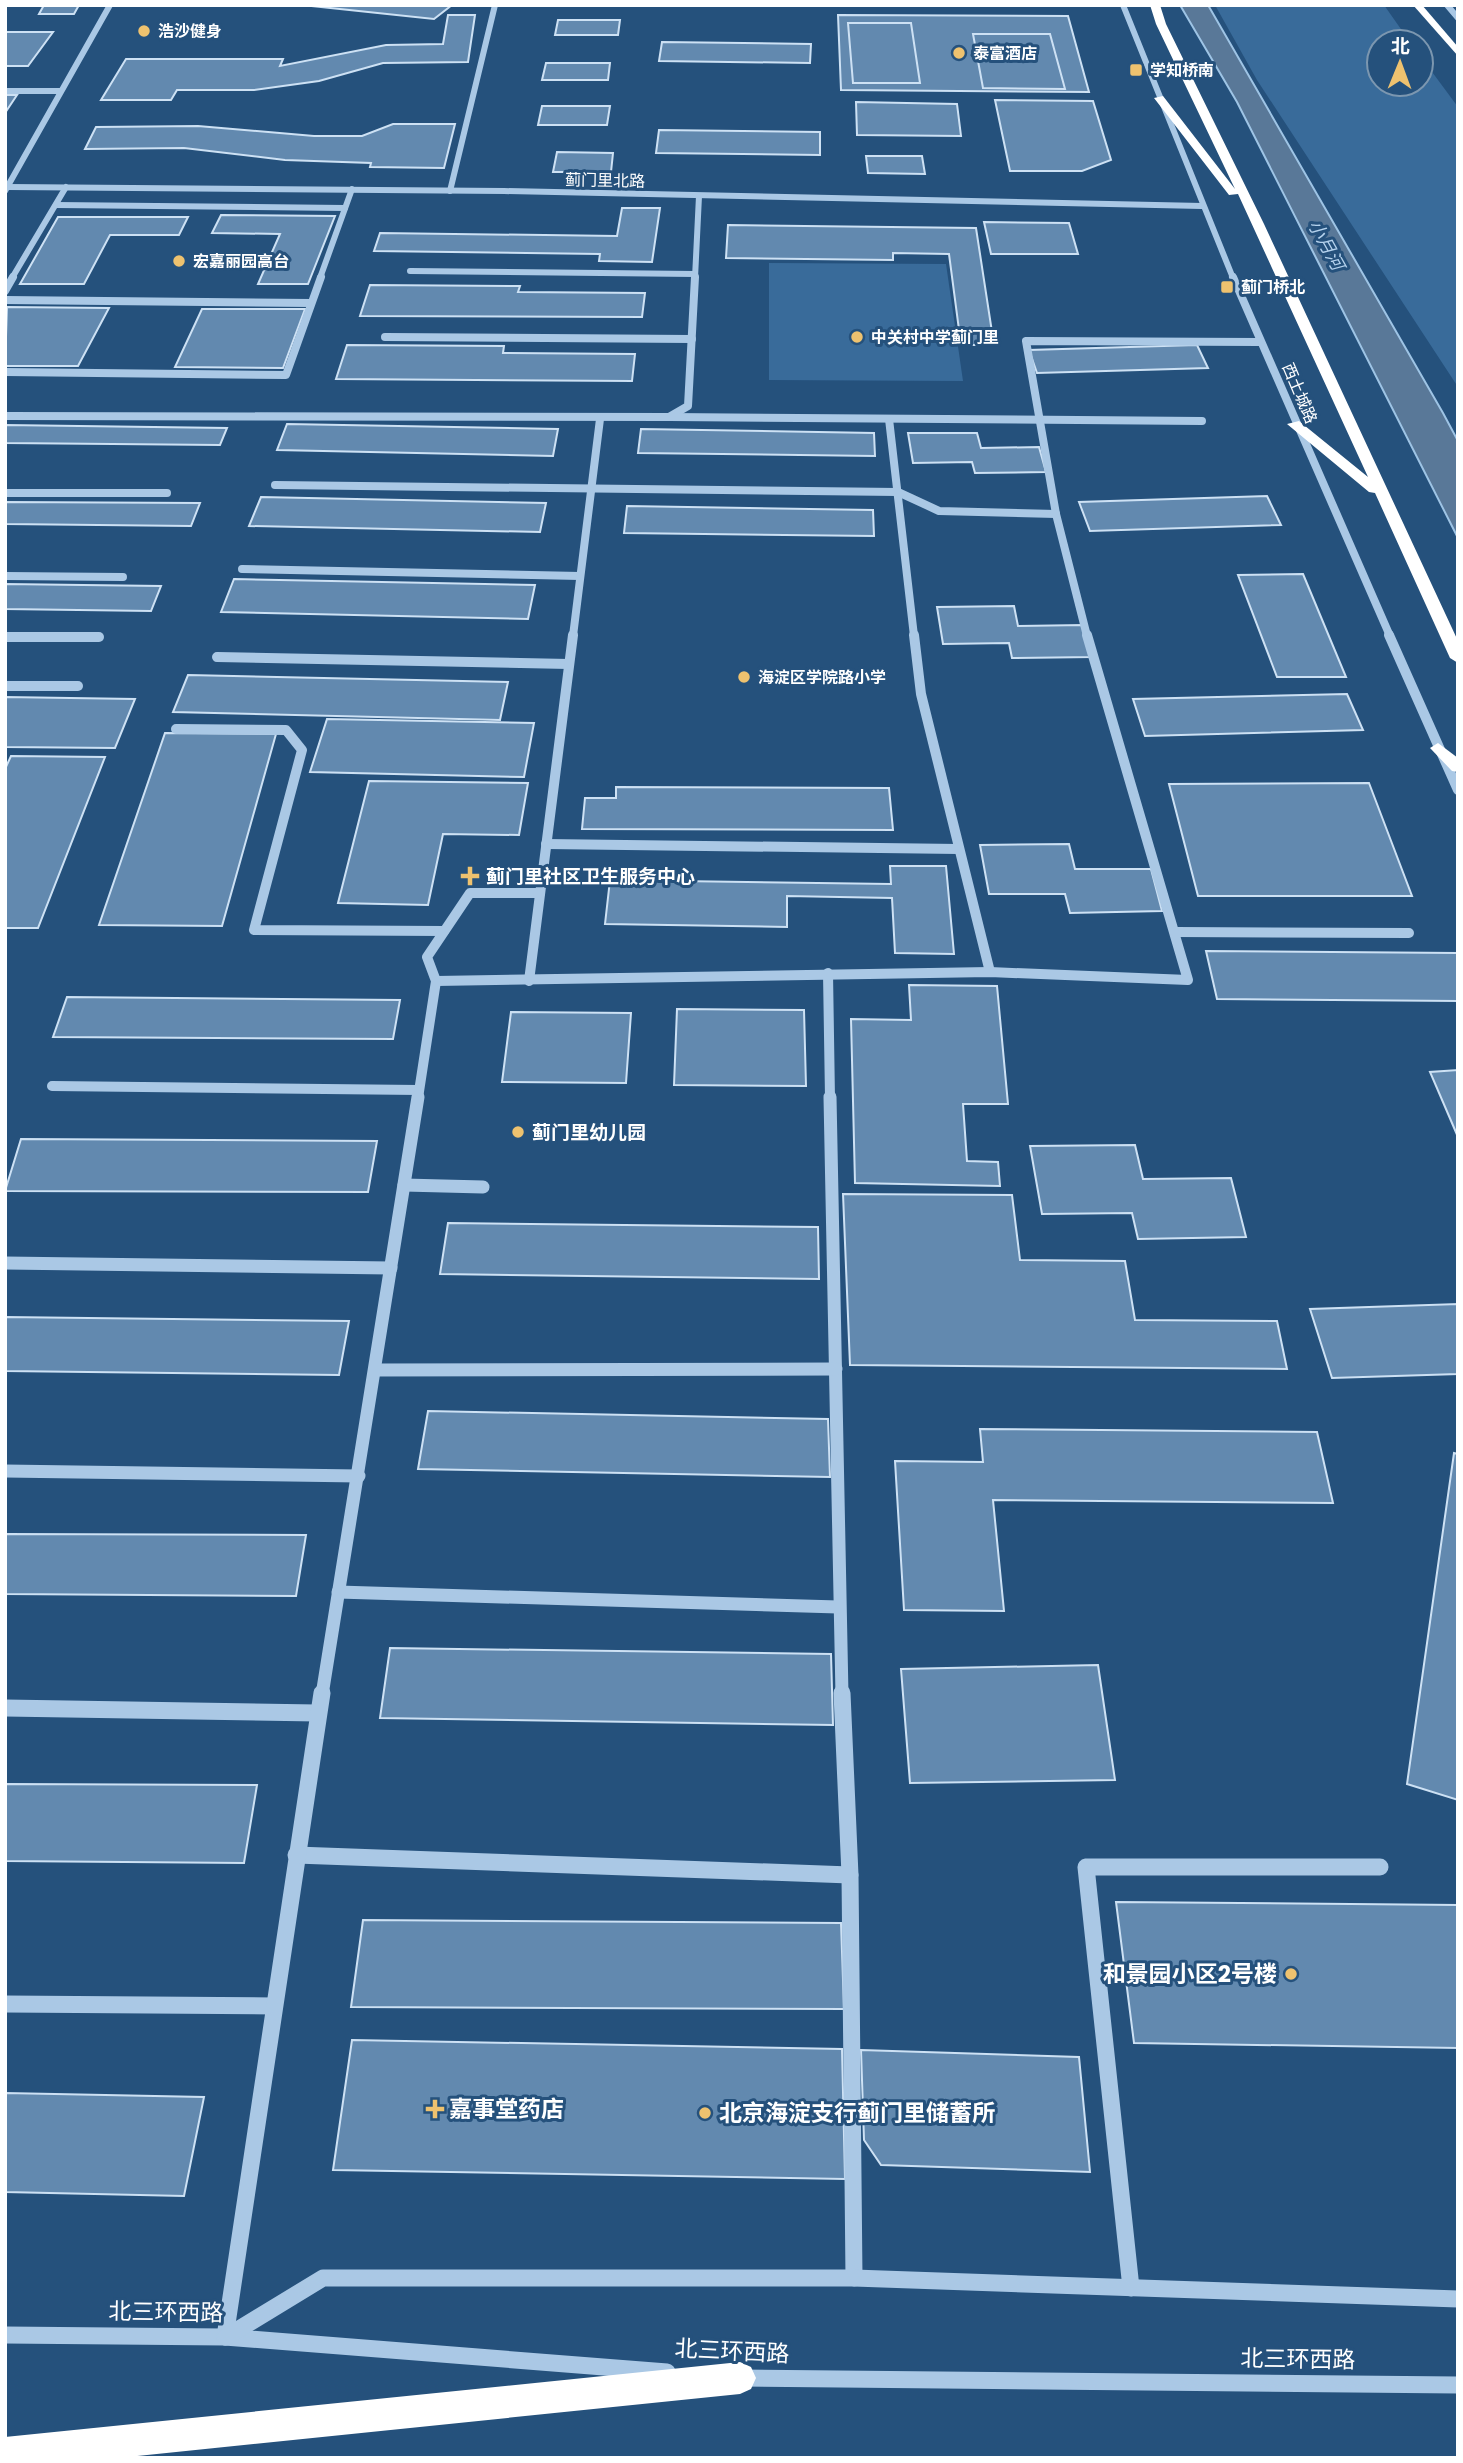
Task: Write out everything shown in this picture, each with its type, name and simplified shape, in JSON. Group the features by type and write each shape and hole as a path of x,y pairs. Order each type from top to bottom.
{"highway":[{"name":"西土城路","path":"1156,5 1161,24 1258,224 1379,493 1458,658"},
{"path":"1417,5 1458,53"},
{"path":"1159,98 1258,224"},
{"path":"1294,424 1379,493"},
{"path":"1438,748 1458,767"},
{"path":"5,2453 740,2378"}],"street":[{"path":"6,189 110,5"},
{"path":"450,191 495,5"},
{"name":"西土城路","path":"1123,5 1259,342 1458,790"},
{"path":"1447,5 1458,18"},
{"path":"5,91 60,91"},
{"path":"5,291 66,187"},
{"name":"蓟门里北路","path":"6,189 66,187 450,191 1202,206"},
{"path":"5,372 286,375 352,189"},
{"path":"669,417 688,406 699,196"},
{"path":"56,205 345,208"},
{"path":"410,271 695,274"},
{"path":"5,300 311,303"},
{"path":"385,337 692,339"},
{"path":"436,981 990,972 1188,980 1084,625 1056,514 1026,341 1259,342"},
{"path":"5,416 1202,421"},
{"path":"529,981 600,419"},
{"path":"889,419 921,694 990,972"},
{"path":"275,485 898,492 939,511 1056,514"},
{"path":"5,493 167,493"},
{"path":"242,569 580,576"},
{"path":"5,576 123,577"},
{"path":"5,637 99,637"},
{"path":"217,657 569,664"},
{"path":"5,686 78,687"},
{"path":"176,729 286,730 302,750 254,930 444,931"},
{"path":"546,844 959,849"},
{"path":"225,2337 317,1713 359,1476 436,981 427,957 470,893 540,893"},
{"path":"1176,932 1409,933"},
{"path":"828,973 838,1607 850,1875 854,2278"},
{"path":"52,1086 419,1090"},
{"path":"404,1185 483,1187"},
{"path":"5,1262 391,1268"},
{"path":"375,1370 836,1369"},
{"path":"5,1471 359,1476"},
{"path":"338,1592 838,1607"},
{"path":"5,1708 317,1713"},
{"path":"296,1855 850,1875"},
{"path":"1131,2288 1086,1867 1381,1867"},
{"path":"5,2004 274,2006"},
{"path":"225,2337 323,2278 854,2278 1458,2299"},
{"name":"北三环西路","path":"5,2335 225,2337 740,2378 1458,2385"}],"shaded area":[{"path":"1215,5 1384,5 1400,28 1365,28 1365,98 1435,98 1435,76 1458,107 1458,387 1257,80"},
{"path":"769,263 946,264 963,381 769,380"}],"water":[{"name":"小月河","path":"1180,5 1208,5 1458,441 1458,538 1237,102"}],"building":[{"path":"44,5 79,5 74,14 39,14"},
{"path":"302,5 452,5 434,19"},
{"path":"448,15 475,15 468,62 383,63 319,81 254,90 177,90 171,100 101,100 126,59 283,59 280,66 386,45 443,44"},
{"name":"泰富酒店","path":"838,15 1068,16 1089,92 841,90"},
{"path":"558,20 620,20 618,35 555,35"},
{"path":"848,23 911,23 920,83 853,83"},
{"path":"5,32 53,32 28,66 5,66"},
{"path":"973,34 1050,34 1065,89 983,88"},
{"path":"662,42 811,44 810,63 659,61"},
{"path":"546,63 610,63 608,80 542,80"},
{"path":"5,95 17,95 5,113"},
{"path":"995,100 1093,101 1111,160 1082,171 1010,171"},
{"path":"856,102 957,104 961,136 857,135"},
{"path":"542,106 610,106 607,125 538,125"},
{"path":"393,124 455,124 444,168 370,167 371,163 285,160 184,148 85,149 96,127 198,126 314,136 362,136"},
{"path":"659,130 820,132 820,155 656,153"},
{"path":"557,152 613,153 611,172 553,172"},
{"path":"866,156 922,156 925,174 868,173"},
{"path":"622,208 660,208 652,262 599,261 600,254 374,251 380,233 617,236"},
{"path":"221,215 335,216 308,284 258,284 280,234 212,233"},
{"path":"58,217 188,217 179,235 110,235 84,284 20,284"},
{"path":"984,222 1069,223 1078,254 991,254"},
{"path":"728,225 976,228 994,345 961,345 949,254 893,253 893,260 726,258"},
{"path":"370,285 520,286 518,292 645,293 642,317 360,316"},
{"path":"7,307 109,308 78,366 5,366"},
{"path":"202,309 305,309 283,368 175,367"},
{"path":"347,345 504,346 503,353 635,354 632,381 336,379"},
{"path":"1197,345 1208,368 1037,373 1029,350"},
{"path":"287,424 558,429 553,456 277,450"},
{"path":"5,425 227,428 220,445 5,443"},
{"path":"641,429 874,433 875,456 638,453"},
{"path":"908,433 977,433 981,448 1039,447 1046,472 975,473 972,462 913,463"},
{"path":"1267,496 1281,525 1090,531 1079,502"},
{"path":"261,497 546,503 540,532 249,526"},
{"path":"5,502 200,503 191,526 5,524"},
{"path":"627,506 873,510 874,536 624,533"},
{"path":"1303,574 1346,677 1277,677 1238,575"},
{"path":"234,579 535,585 528,619 221,612"},
{"path":"5,584 161,586 151,611 5,609"},
{"path":"1014,606 1018,626 1084,625 1092,657 1012,658 1009,643 943,644 937,607"},
{"path":"188,675 508,682 500,720 173,712"},
{"path":"1347,694 1363,730 1145,736 1133,699"},
{"path":"5,697 135,699 115,748 5,747"},
{"path":"327,719 534,723 524,777 310,772"},
{"path":"165,733 276,734 222,926 99,925"},
{"path":"11,756 105,757 38,928 5,928 5,769"},
{"path":"369,781 528,783 519,835 443,834 428,905 338,903"},
{"path":"1369,783 1412,896 1198,896 1169,784"},
{"path":"616,787 889,788 893,830 582,829 585,798 616,798"},
{"path":"1069,844 1075,869 1151,869 1162,911 1070,913 1065,894 989,894 980,845"},
{"path":"890,866 946,866 954,954 895,953 892,898 787,896 787,927 605,924 610,880 891,884"},
{"path":"1206,951 1457,953 1458,1001 1217,999"},
{"path":"909,985 997,986 1008,1104 963,1104 967,1161 998,1162 1000,1186 855,1183 851,1019 911,1020"},
{"path":"67,997 400,1000 393,1039 53,1037"},
{"path":"677,1009 804,1010 806,1086 674,1085"},
{"path":"511,1012 631,1013 626,1083 502,1082"},
{"path":"1458,1070 1458,1137 1430,1072"},
{"path":"21,1139 377,1141 368,1192 5,1191"},
{"path":"1135,1145 1143,1179 1231,1178 1246,1237 1138,1239 1132,1213 1042,1214 1030,1146"},
{"path":"843,1194 1012,1195 1020,1260 1125,1261 1135,1320 1277,1321 1287,1369 850,1365"},
{"path":"448,1223 818,1227 819,1279 440,1274"},
{"path":"1458,1304 1458,1374 1332,1378 1310,1309"},
{"path":"5,1317 349,1321 339,1375 5,1371"},
{"path":"428,1411 828,1419 830,1477 418,1469"},
{"path":"980,1429 1317,1432 1333,1503 993,1500 1004,1611 904,1610 895,1461 983,1462"},
{"path":"1454,1453 1458,1454 1458,1800 1407,1784"},
{"path":"5,1534 306,1535 296,1596 5,1594"},
{"path":"390,1648 831,1654 833,1725 380,1718"},
{"path":"1098,1665 1115,1780 910,1783 901,1669"},
{"path":"5,1784 257,1785 244,1863 5,1861"},
{"name":"和景园小区2号楼","path":"1116,1902 1458,1905 1458,2048 1134,2043"},
{"path":"363,1920 841,1923 844,2009 351,2007"},
{"path":"352,2040 842,2049 845,2179 333,2170"},
{"path":"861,2050 1079,2057 1090,2172 881,2165 864,2140"},
{"path":"5,2093 204,2097 184,2196 5,2192"}],"place":[{"name":"浩沙健身","path":"144,31"},
{"name":"泰富酒店","path":"959,53"},
{"name":"学知桥南","path":"1136,70"},
{"name":"宏嘉丽园高台","path":"179,261"},
{"name":"蓟门桥北","path":"1227,287"},
{"name":"中关村中学蓟门里","path":"857,337"},
{"name":"海淀区学院路小学","path":"744,677"},
{"name":"蓟门里社区卫生服务中心","path":"470,876"},
{"name":"蓟门里幼儿园","path":"518,1132"},
{"name":"和景园小区2号楼","path":"1291,1974"},
{"name":"嘉事堂药店","path":"435,2109"},
{"name":"北京海淀支行蓟门里储蓄所","path":"705,2113"}]}
